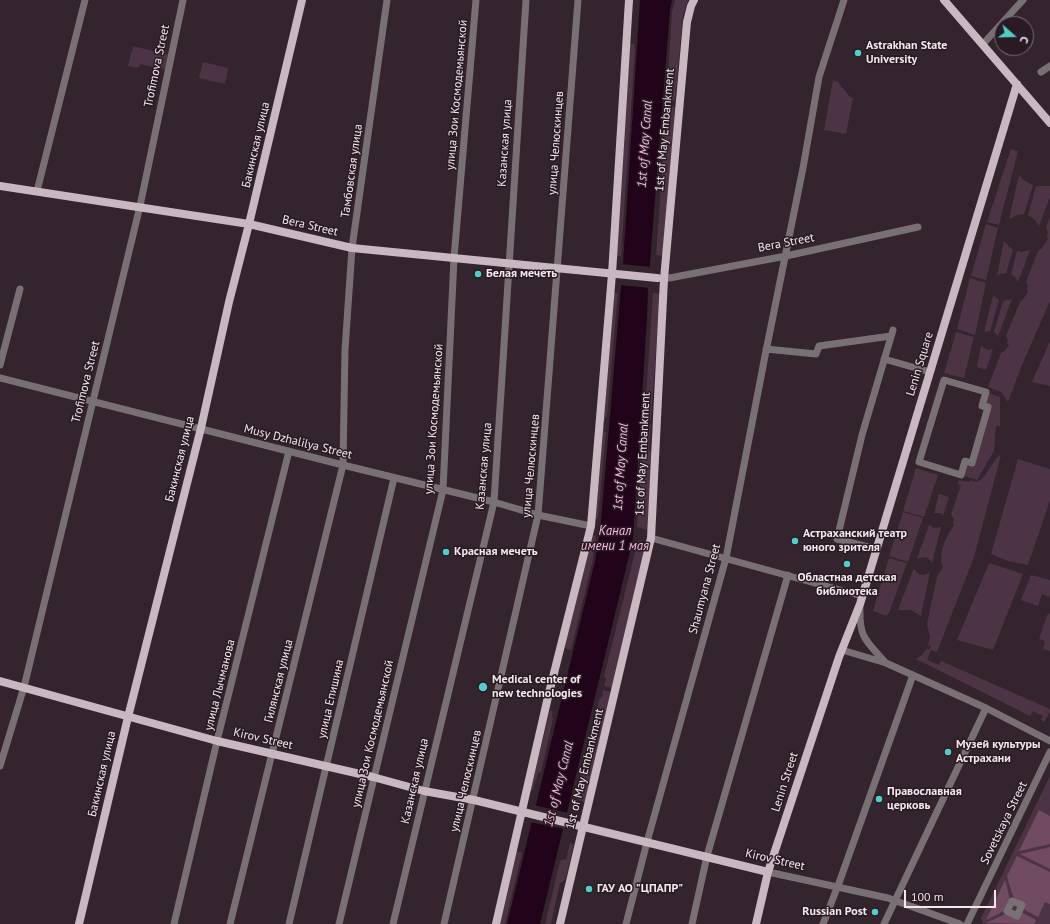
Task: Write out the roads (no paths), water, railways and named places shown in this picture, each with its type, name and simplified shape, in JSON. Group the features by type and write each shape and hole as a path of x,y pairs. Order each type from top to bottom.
{"main road":[{"name":"Бакинская улица","path":"79,924 128,717 201,428 302,0"},
{"path":"496,924 525,813 548,697 591,526 614,274 629,0"},
{"name":"1st of May Embankment","path":"560,924 651,538 661,278 687,22 694,0"},
{"path":"944,0 1050,123"},
{"name":"Lenin Square","path":"842,650 860,604 1017,84"},
{"name":"Bera Street","path":"0,186 140,206 249,224 352,248 661,278"},
{"name":"Lenin Street","path":"756,924 768,872 838,657 842,650"},
{"name":"Kirov Street","path":"0,681 217,741 374,777 424,791 474,800 768,872"}],"street":[{"path":"37,191 85,0"},
{"name":"Trofimova Street","path":"0,766 24,687 140,206 183,0"},
{"name":"Тамбовская улица","path":"343,465 345,350 352,248 387,0"},
{"name":"улица Зои Космодемьянской","path":"339,924 442,490 454,258 476,0"},
{"name":"Казанская улица","path":"392,924 494,502 526,0"},
{"name":"улица Челюскинцев","path":"444,924 474,800 538,515 578,0"},
{"name":"Shaumyana Street","path":"626,924 647,842 726,558 766,349 804,168 819,77 844,0"},
{"path":"983,44 1023,0"},
{"path":"1041,72 1050,66"},
{"name":"Bera Street","path":"661,278 786,256 918,227"},
{"path":"0,365 20,289"},
{"path":"766,349 816,354 819,346 892,333 862,435 838,538 876,549"},
{"path":"884,359 930,372"},
{"name":"Musy Dzhalilya Street","path":"0,378 494,502 538,515 591,526"},
{"path":"944,380 986,392 982,406 988,407 972,463 965,461 961,475 919,462 944,380"},
{"name":"улица Лычманова","path":"174,924 217,741 289,451"},
{"name":"Гилянская улица","path":"230,924 343,465"},
{"name":"улица Епишина","path":"289,924 394,478"},
{"path":"651,538 862,596"},
{"path":"692,924 707,856 788,575"},
{"path":"860,604 861,633 867,643 886,663"},
{"path":"842,650 886,663 986,708 1050,740"},
{"path":"823,924 838,887 913,675"},
{"path":"884,924 986,708"},
{"name":"Sovetskaya Street","path":"967,924 1050,752"},
{"name":"Kirov Street","path":"768,872 888,898 960,924"}],"water":[{"name":"Канал имени 1 мая","path":"640,0 672,0 648,288 633,538 540,924 507,924 595,561 600,532 623,264"}],"place":[{"name":"Astrakhan State University","path":"858,53"},
{"name":"Белая мечеть","path":"478,274"},
{"name":"Астраханский театр юного зрителя","path":"795,541"},
{"name":"Красная мечеть","path":"446,552"},
{"name":"Областная детская библиотека","path":"847,564"},
{"name":"Medical center of new technologies","path":"483,687"},
{"name":"Музей культуры Астрахани","path":"948,752"},
{"name":"Православная церковь","path":"879,799"},
{"name":"ГАУ АО \"ЦПАПР\"","path":"589,889"},
{"name":"Russian Post","path":"875,912"}],"water label":[{"name":"1st of May Canal","path":"645,144"},
{"name":"1st of May Canal","path":"621,467"},
{"name":"1st of May Canal","path":"559,784"}]}
